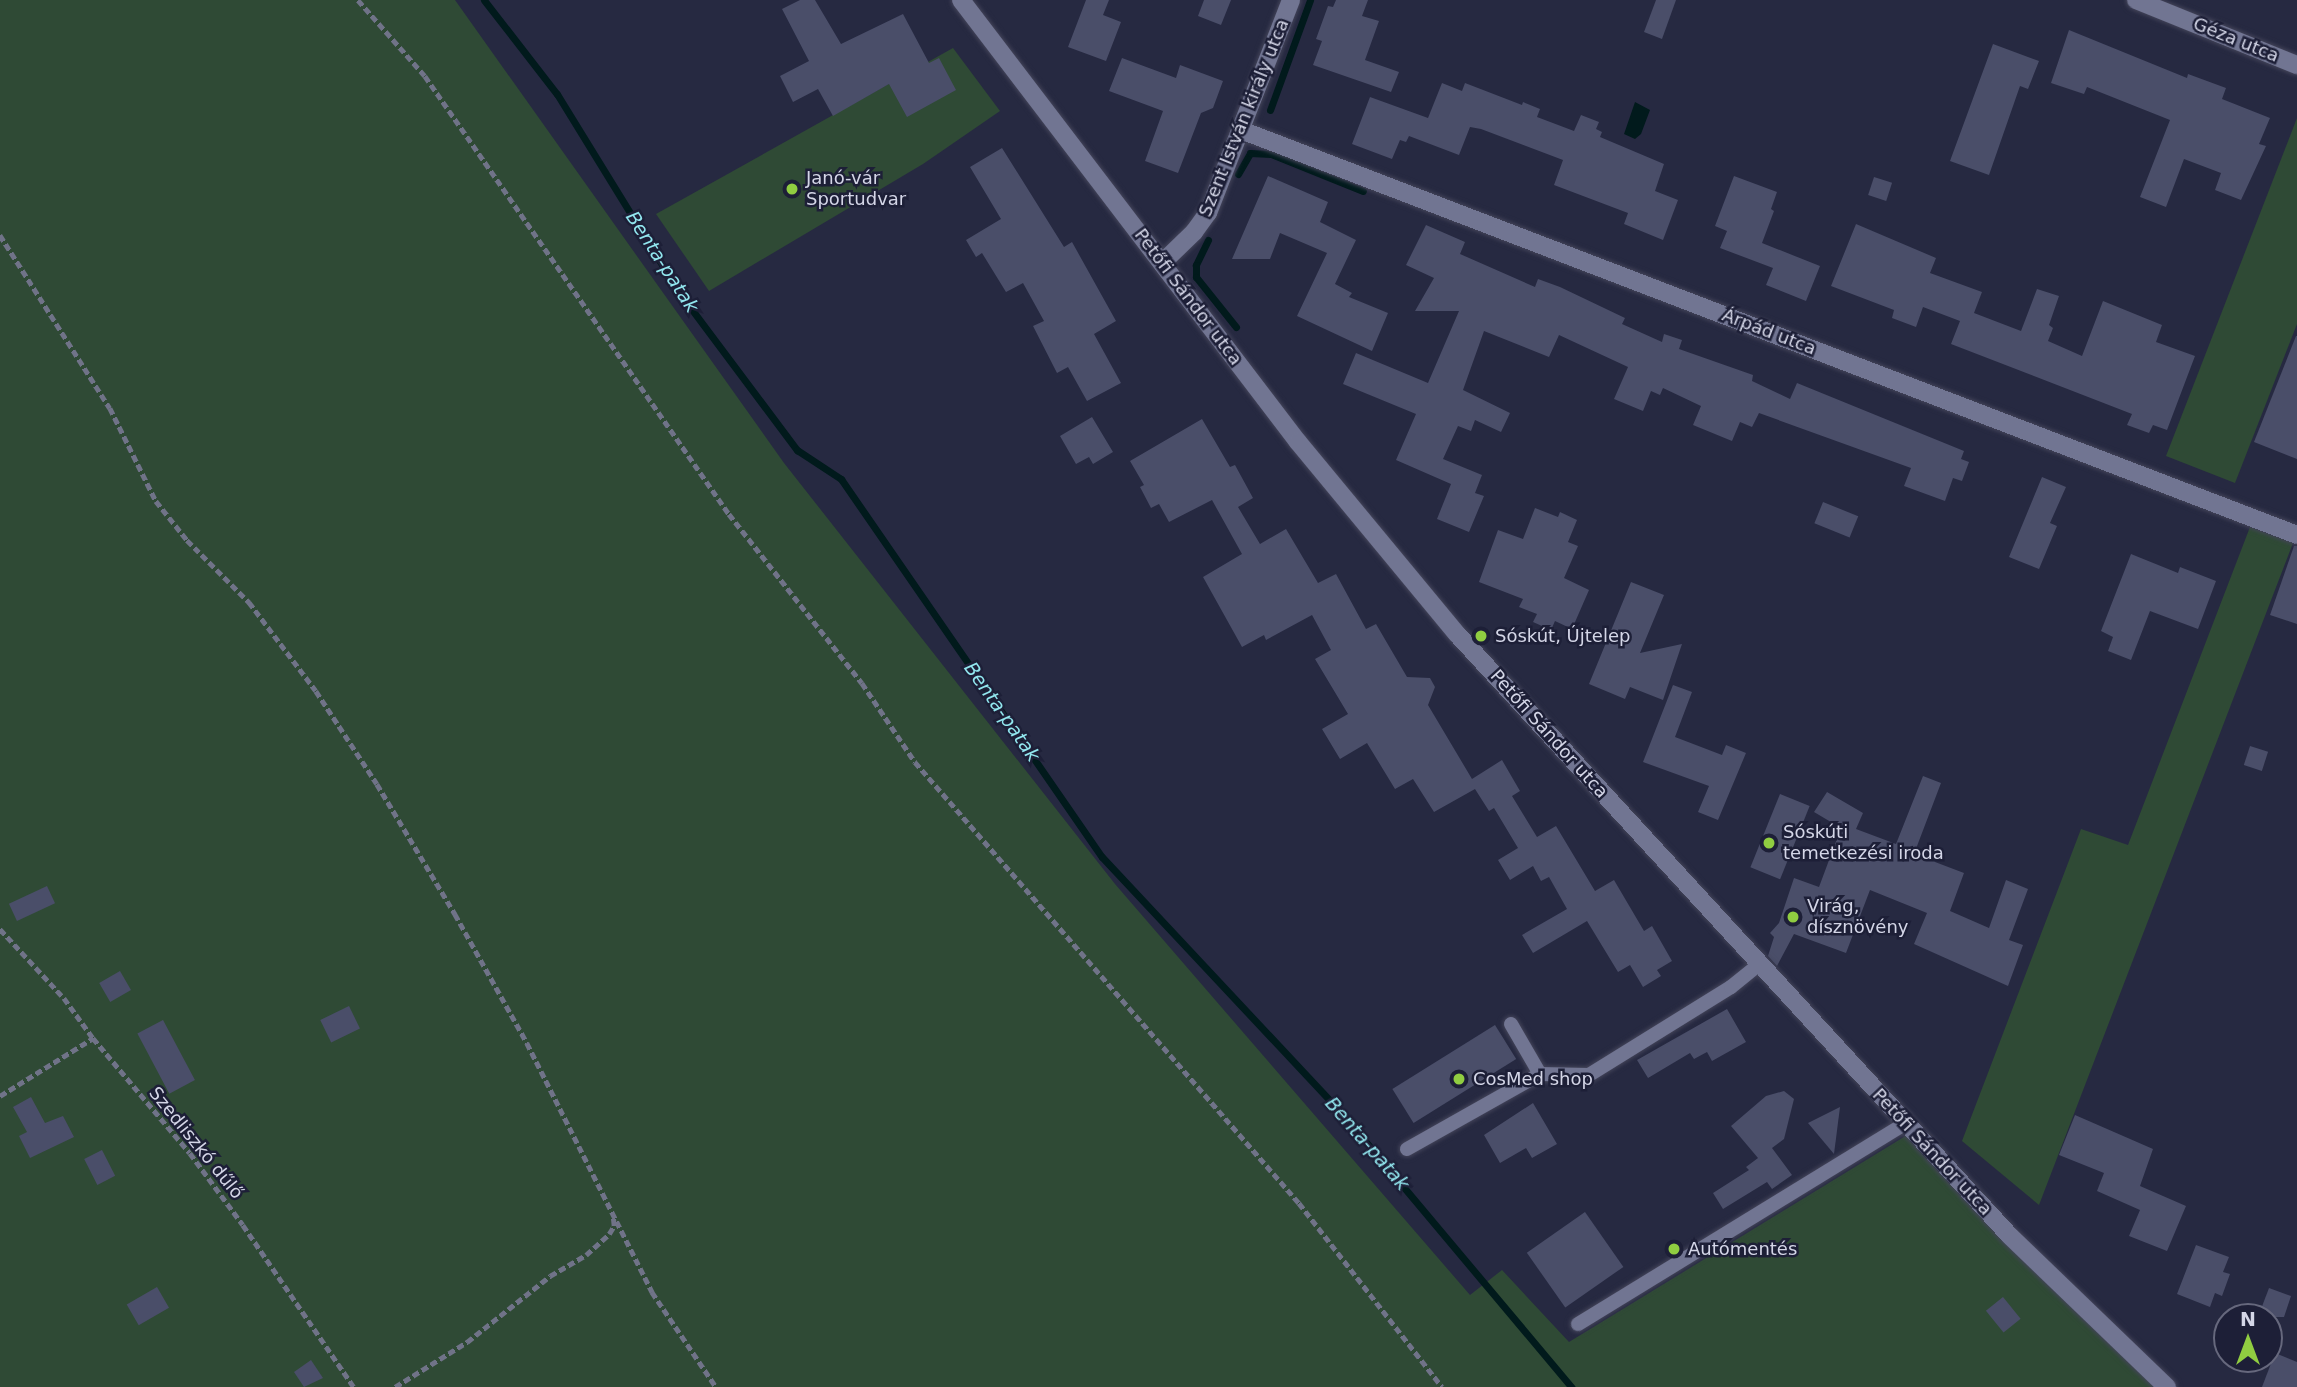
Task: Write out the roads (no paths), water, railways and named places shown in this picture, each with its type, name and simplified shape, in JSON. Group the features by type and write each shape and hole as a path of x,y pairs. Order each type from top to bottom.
{"main road":[{"name":"Petőfi Sándor utca","path":"961,0 1298,442 1457,634 2010,1236 2166,1387"},
{"name":"Szent István király utca","path":"1162,263 1203,222 1291,0"},
{"name":"Géza utca","path":"2136,0 2297,65"},
{"name":"Árpád utca","path":"1241,130 2297,535"}],"lane":[{"path":"1407,1149 1540,1074 1589,1075 1731,987 1759,964"},
{"path":"1511,1024 1540,1074"},
{"path":"1578,1324 1905,1124"}],"waterway":[{"name":"Benta-patak","path":"484,0 557,94 678,291 797,450 841,479 1102,857 1344,1116 1571,1387"},
{"path":"1270,110 1310,0"},
{"path":"1238,174 1250,153 1271,154 1363,191"},
{"path":"1208,240 1196,265 1196,277 1236,327"}],"place":[{"name":"Janó-vár Sportudvar","path":"792,189"},
{"name":"Sóskút, Újtelep","path":"1481,636"},
{"name":"Sóskúti temetkezési iroda","path":"1769,843"},
{"name":"Virág, dísznövény","path":"1793,917"},
{"name":"CosMed shop","path":"1459,1079"},
{"name":"Autómentés","path":"1674,1249"}]}
